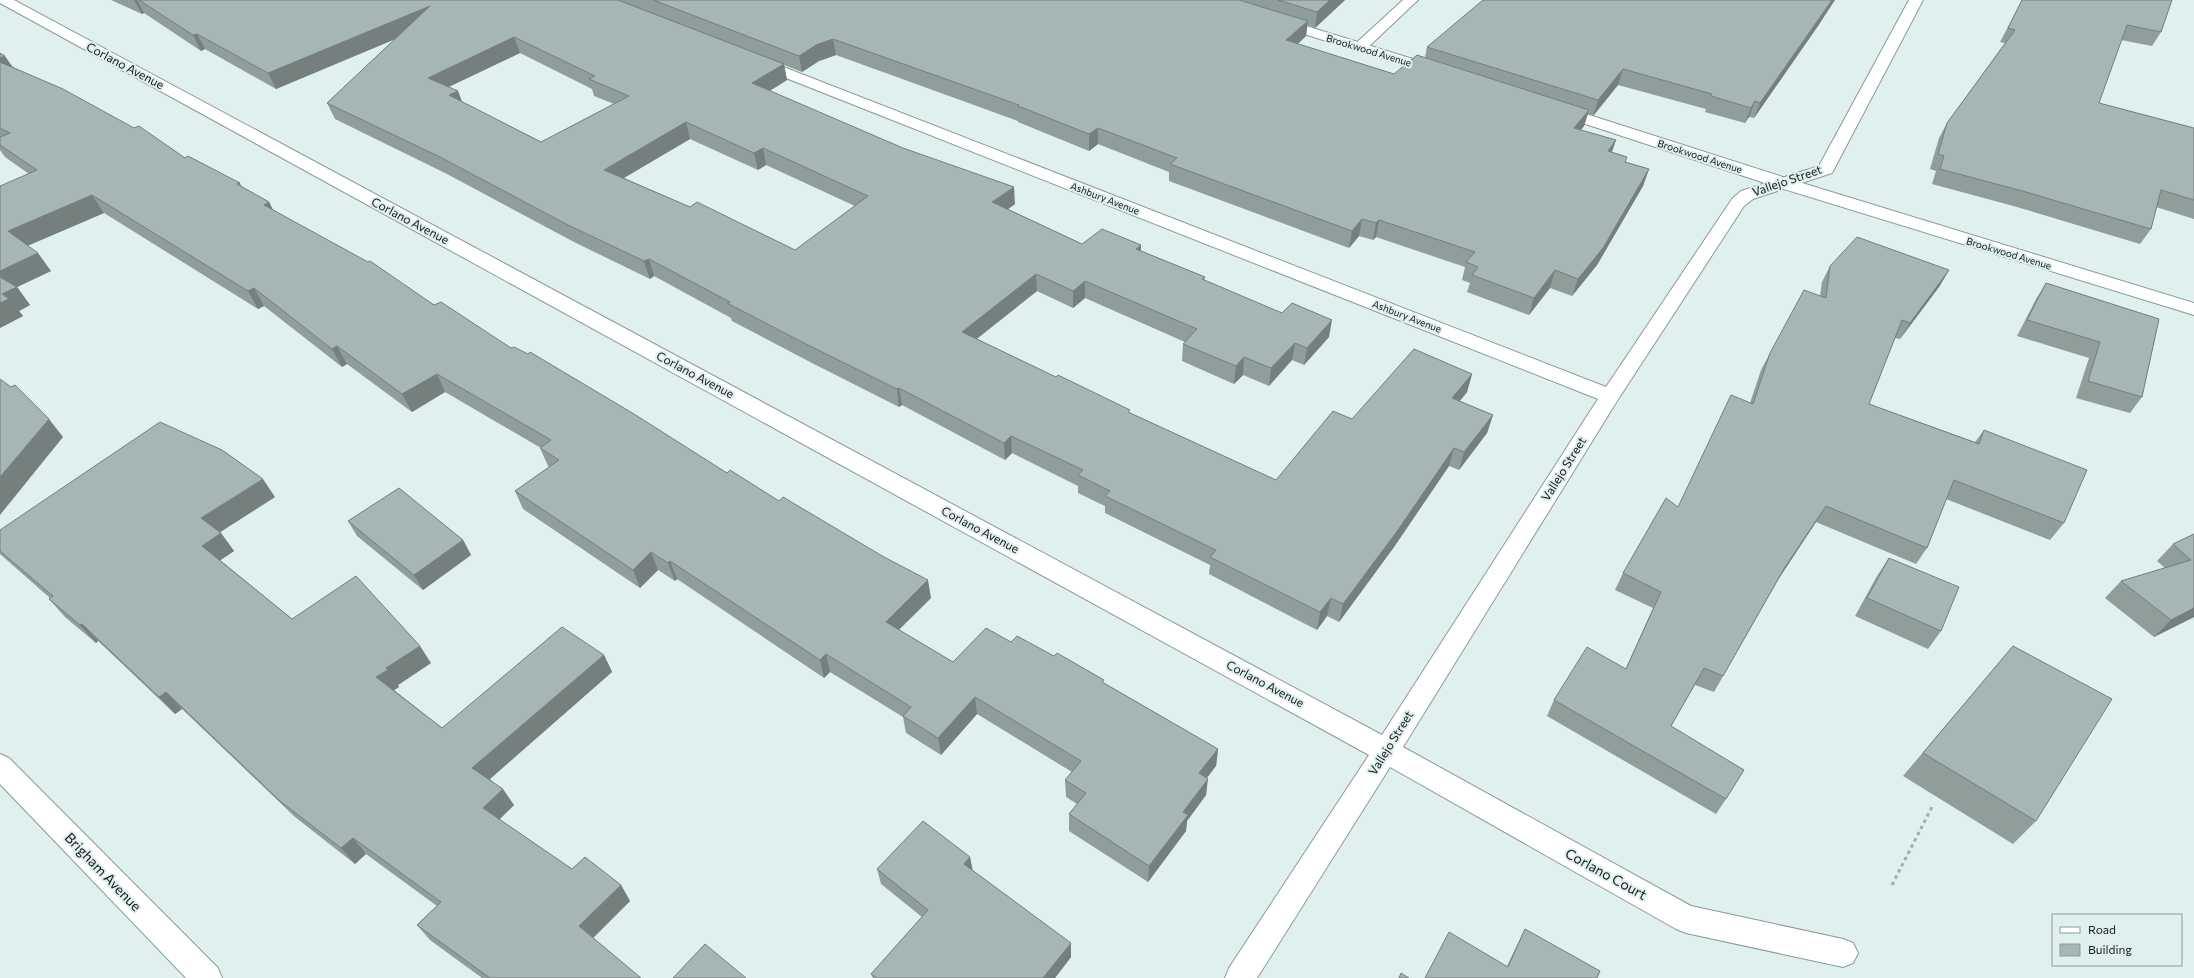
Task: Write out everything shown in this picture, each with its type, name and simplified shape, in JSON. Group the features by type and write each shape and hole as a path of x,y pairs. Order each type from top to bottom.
{"street":[{"name":"Corlano Avenue","path":"4,0 1386,751"},
{"path":"1360,47 1411,0"},
{"name":"Vallejo Street","path":"1240,978 1386,751 1610,396 1738,203 1747,195 1826,169 1916,0"},
{"name":"Brookwood Avenue","path":"1265,18 1450,76"},
{"name":"Ashbury Avenue","path":"741,55 1610,396"},
{"name":"Brookwood Avenue","path":"1539,104 1783,183 2194,309"},
{"name":"Corlano Court","path":"1386,751 1686,919 1843,953"},
{"name":"Brigham Avenue","path":"0,766 207,978"}],"path":[{"path":"1892,885 1933,806"}],"building":[{"path":"139,0 618,0 784,64 752,83 903,148 1014,187 992,202 1082,244 1102,229 1141,245 1136,249 1205,277 1202,279 1282,313 1292,303 1332,320 1307,348 1295,343 1271,368 1244,357 1236,366 1183,344 1197,329 1085,281 1073,291 1036,274 962,332 1056,377 1058,375 1130,410 1128,412 1276,480 1333,411 1352,419 1414,349 1472,374 1452,398 1493,415 1464,452 1454,448 1398,530 1343,604 1331,598 1320,612 1210,557 1216,550 1105,496 1110,491 1078,475 1083,470 1011,436 1004,443 899,388 897,389 806,344 727,303 730,302 649,259 644,261 568,225 440,157 327,103 430,6 268,73 197,34 193,35","holes":["514,37 595,76 589,79 629,96 541,142 449,95 458,91 428,78","686,122 754,153 763,148 868,196 795,250 697,202 690,207 604,170"]},
{"path":"653,0 1239,0 1308,21 1286,40 1394,74 1417,55 1589,110 1574,128 1616,140 1608,151 1627,157 1625,162 1649,169 1603,248 1578,279 1555,270 1534,298 1472,275 1478,267 1466,262 1475,252 1379,220 1376,223 1362,219 1352,231 1170,164 1177,158 1098,128 1089,134 1018,106 1019,105 833,39 816,45 799,56"},
{"path":"1278,0 1330,0 1317,12"},
{"path":"1483,0 1832,0 1760,103 1755,101 1751,108 1711,96 1712,94 1623,69 1598,100 1427,47"},
{"path":"2022,0 2172,0 2161,32 2127,25 2099,103 2194,128 2194,200 2161,190 2151,229 2026,192 1940,169 1944,156 1938,154 1947,123 2015,30 2008,28"},
{"path":"0,53 5,56 0,58"},
{"path":"0,62 63,89 134,128 139,126 185,158 188,156 240,183 237,184 269,202 264,205 368,262 370,261 434,305 441,302 511,348 514,347 528,354 530,352 634,414 727,473 730,470 779,501 783,497 884,557 928,580 886,622 953,662 986,628 1011,642 1017,636 1054,656 1057,653 1104,680 1102,682 1218,749 1199,773 1208,779 1183,812 1188,815 1149,866 1069,814 1086,793 1065,780 1081,761 975,697 938,738 903,716 911,707 826,654 820,660 670,561 668,563 651,552 633,570 515,491 559,460 540,448 551,440 437,374 402,394 337,346 332,349 254,288 248,291 92,195 8,231 38,253 0,271 0,186 37,170 0,145 0,137 10,133 0,128"},
{"path":"1857,237 1949,270 1910,323 1902,320 1869,404 1979,444 1984,430 2087,470 2064,523 1954,480 1927,548 1826,506 1785,567 1723,676 1704,668 1671,726 1744,770 1726,799 1554,700 1587,647 1626,669 1661,592 1623,573 1666,498 1678,507 1731,395 1753,404 1770,353 1804,290 1826,298 1830,266"},
{"path":"0,277 17,287 2,294 9,299 0,303"},
{"path":"2046,283 2159,319 2142,397 2088,381 2100,342 2027,320"},
{"path":"0,379 11,387 15,385 49,419 0,477"},
{"path":"160,422 222,450 263,479 201,518 221,533 202,546 292,619 356,576 420,646 386,668 388,670 376,677 442,728 562,627 604,655 472,768 503,789 483,808 572,869 585,857 621,885 579,926 641,978 490,978 417,925 441,902 353,838 341,848 280,801 166,692 159,697 82,624 80,625 49,599 53,596 0,551 0,530"},
{"path":"399,488 463,540 414,575 348,521"},
{"path":"2194,534 2194,608 2171,620 2121,581 2191,560 2173,544"},
{"path":"1889,558 1959,587 1941,631 1867,598"},
{"path":"2013,646 2112,699 2036,821 1923,753"},
{"path":"923,821 970,857 964,864 1071,943 1043,978 877,978 871,974 928,910 877,869"},
{"path":"1525,929 1600,971 1597,978 1425,978 1449,932 1508,967"},
{"path":"705,944 746,978 673,978"},
{"path":"1401,973 1409,978 1399,978"}]}
